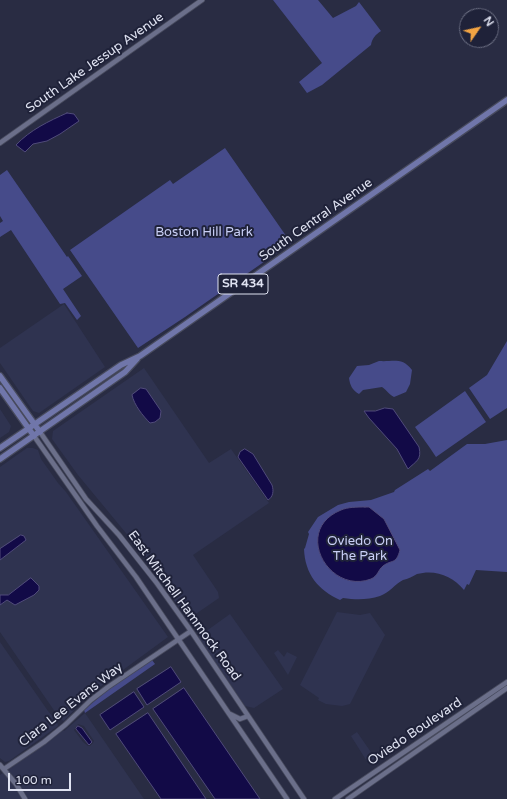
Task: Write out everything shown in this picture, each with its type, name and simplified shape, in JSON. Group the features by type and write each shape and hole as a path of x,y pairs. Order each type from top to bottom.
{"main road":[{"name":"South Central Avenue","path":"34,425 121,365 140,356 507,100"},
{"name":"South Central Avenue","path":"40,432 125,372 140,356"},
{"path":"0,376 40,432"},
{"path":"0,388 34,436"},
{"name":"SR 434","path":"0,448 34,425"},
{"name":"SR 434","path":"0,459 40,432"}],"street":[{"name":"South Lake Jessup Avenue","path":"0,143 202,0"},
{"name":"East Mitchell Hammock Road","path":"40,432 86,499 122,538 191,630 304,799"},
{"name":"East Mitchell Hammock Road","path":"34,436 97,526 122,558 287,799"},
{"name":"Clara Lee Evans Way","path":"4,769 44,742 65,725 91,700 108,687 191,630"},
{"name":"Oviedo Boulevard","path":"335,799 507,682"},
{"name":"Oviedo Boulevard","path":"348,799 507,688"},
{"path":"227,711 240,719 248,716"},
{"path":"389,763 392,769"},
{"path":"0,765 25,799"}],"shaded area":[{"path":"67,113 74,114 79,121 47,141 33,144 25,152 16,145 34,130"},
{"path":"64,304 105,367 39,413 33,411 0,363 0,348"},
{"path":"144,368 209,463 231,449 269,503 193,555 218,592 219,598 187,620 149,561 78,475 52,439 53,431"},
{"path":"141,388 146,389 161,411 160,418 155,422 150,423 147,420 133,399 132,395"},
{"path":"385,408 393,409 419,447 419,458 408,469 397,449 364,411 375,411"},
{"path":"0,409 11,426 9,432 0,438"},
{"path":"27,448 38,450 41,459 168,637 86,697 64,721 60,719 0,632 0,467"},
{"path":"245,449 253,454 272,485 273,494 268,500 238,457 240,452"},
{"path":"369,507 384,519 400,550 397,558 383,566 377,575 371,579 356,581 342,578 330,569 322,558 318,545 319,531 326,519 341,510"},
{"path":"21,535 24,536 26,540 0,560 0,549"},
{"path":"31,578 39,586 39,590 34,595 15,605 7,600 0,605 0,595 8,595"},
{"path":"337,612 360,615 370,613 385,635 350,704 342,706 326,704 318,700 319,698 300,685"},
{"path":"230,614 283,689 254,708 245,706 198,637"},
{"path":"0,642 57,722 58,726 9,761 5,762 0,758"},
{"path":"278,650 284,657 287,652 297,657 288,675 274,653"},
{"path":"171,667 181,682 147,705 137,689"},
{"path":"184,688 260,799 215,799 153,709"},
{"path":"134,692 144,707 110,730 100,715"},
{"path":"85,713 144,799 28,799 8,770 63,730 64,731","holes":["78,724 84,726 94,741 90,746 83,742 74,730"]},
{"path":"148,713 206,799 161,799 116,734"},
{"path":"78,726 82,728 92,742 89,745 76,729"},
{"path":"357,732 375,758 368,763 351,736"},
{"path":"4,772 23,799 0,799 0,775"}],"green space":[{"path":"273,0 318,0 333,18 356,6 359,2 381,31 374,37 371,45 322,85 307,93 299,82 322,63"},
{"name":"Boston Hill Park","path":"225,148 291,243 138,348 70,250 170,180 173,184"},
{"path":"7,170 67,257 68,256 82,276 63,289 81,316 77,320 65,303 60,304 11,230 0,237 0,223 3,221 0,216 0,175"},
{"path":"507,341 507,408 490,419 469,388 487,375"},
{"path":"379,361 405,363 412,370 410,384 406,392 394,397 382,387 363,390 359,394 353,389 349,378 357,366 369,365"},
{"path":"465,391 486,422 436,457 415,427"},
{"name":"Oviedo On The Park","path":"507,440 507,572 476,570 469,585 467,584 464,590 449,577 430,572 417,574 403,580 383,595 362,599 343,598 340,600 325,591 314,580 307,566 304,549 309,534 308,532 318,517 338,505 349,502 371,500 394,492 428,469 430,471 467,444 485,444"},
{"path":"152,660 155,664 85,713 84,710 109,689"}]}
